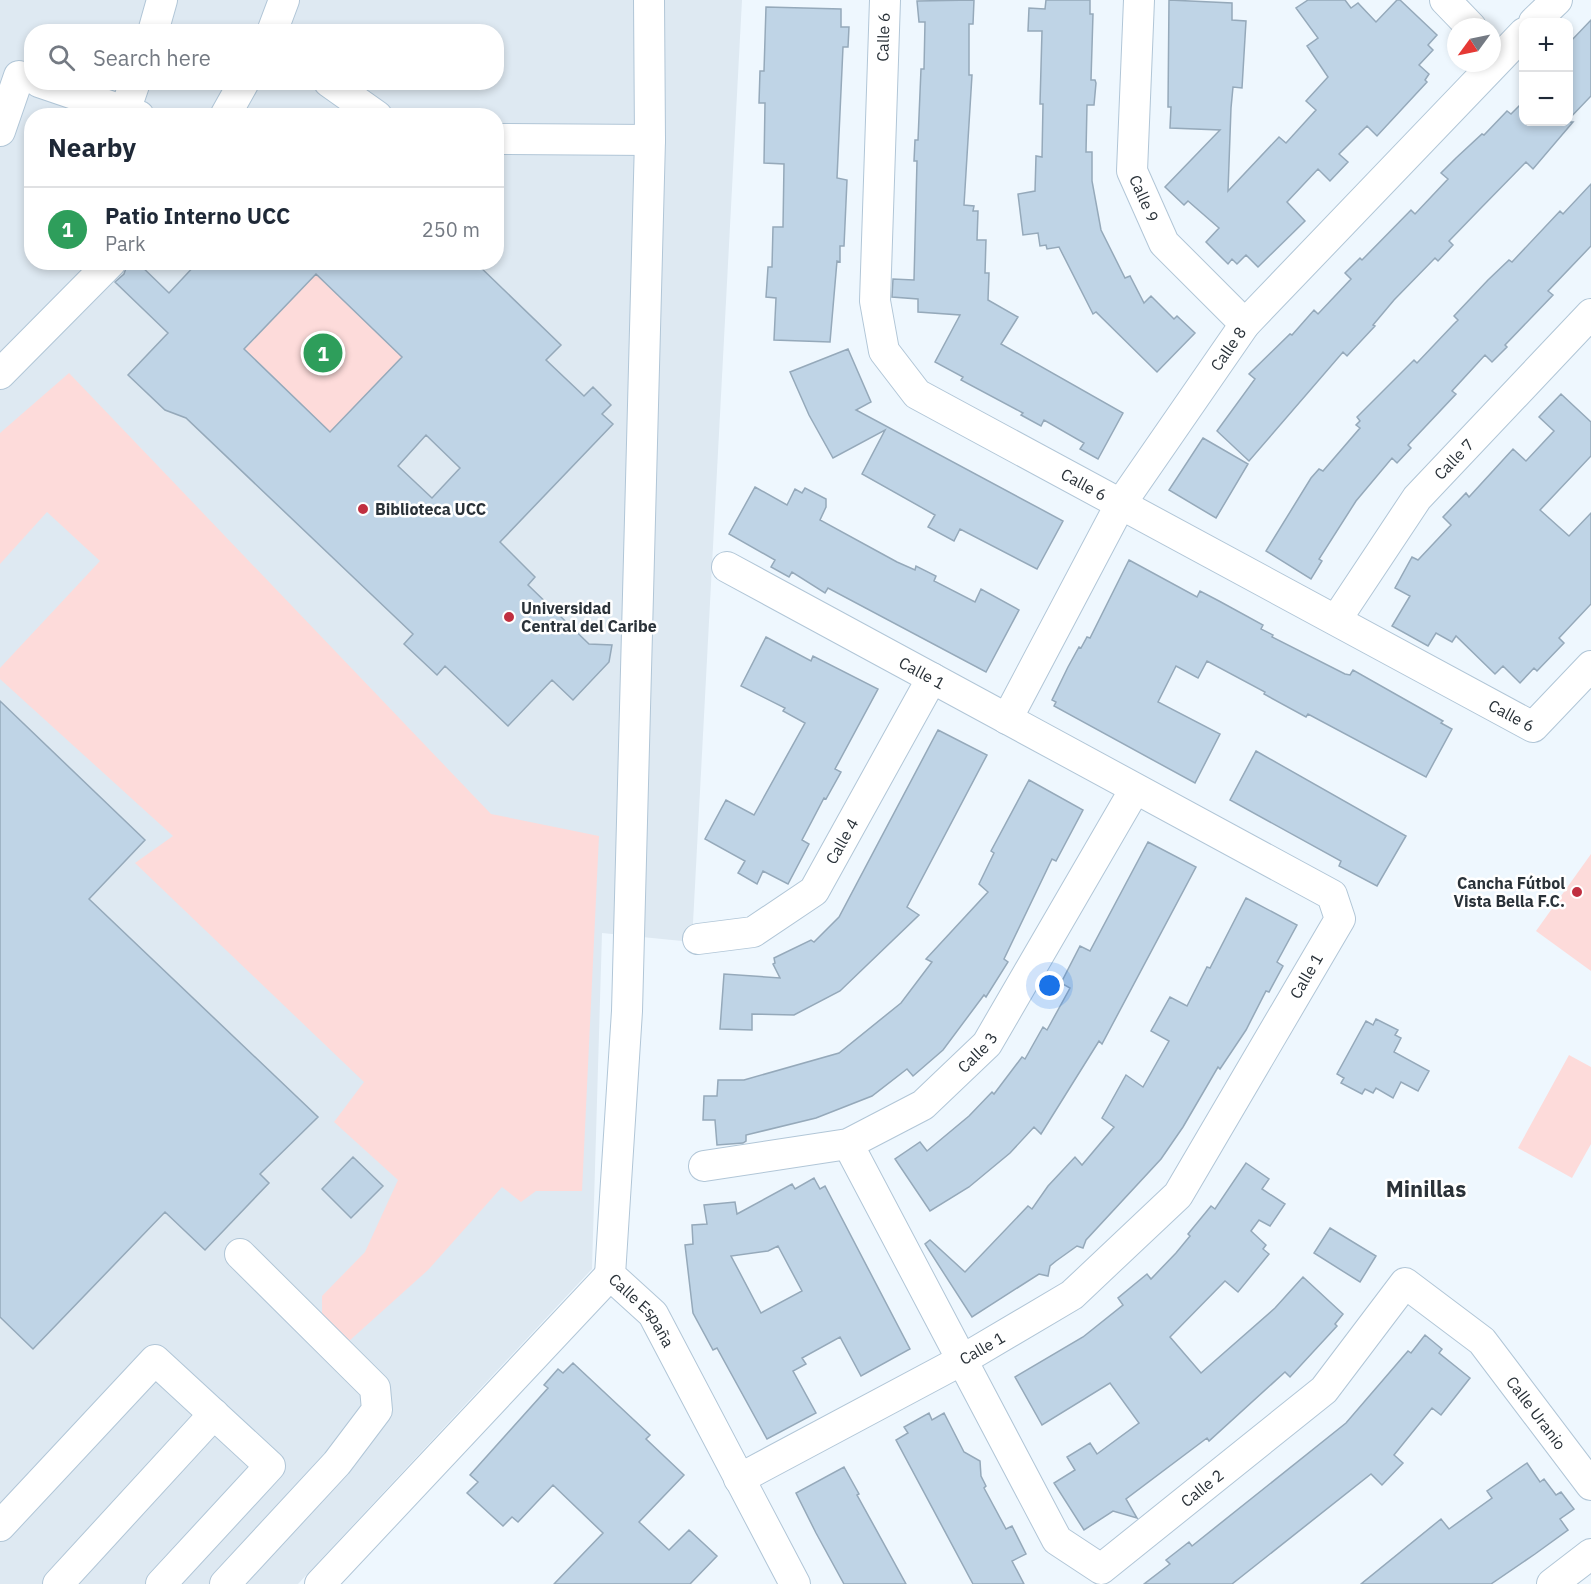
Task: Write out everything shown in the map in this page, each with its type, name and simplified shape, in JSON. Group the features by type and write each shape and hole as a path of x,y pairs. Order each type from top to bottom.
{"street":[{"path":"155,24 162,0"},
{"path":"275,24 284,0"},
{"name":"Calle España","path":"649,0 650,140 627,1011 610,1275 653,1314 795,1584"},
{"name":"Calle 6","path":"885,0 875,301 884,351 916,394 1533,727 1591,666"},
{"name":"Calle 9","path":"1139,0 1132,171 1164,243 1245,324"},
{"path":"1445,0 1463,18"},
{"path":"1538,18 1557,0"},
{"name":"Calle 8","path":"1501,49 1519,36"},
{"name":"Calle 8","path":"1007,719 1120,505 1245,324 1478,72"},
{"path":"0,131 22,77"},
{"path":"62,90 117,108"},
{"path":"132,108 134,90"},
{"path":"229,108 240,90"},
{"path":"341,90 367,108"},
{"path":"504,138 650,140"},
{"path":"0,374 103,270"},
{"name":"Calle 7","path":"1336,620 1416,498 1591,314"},
{"name":"Calle 1","path":"727,567 1332,895 1340,919 1178,1195 1072,1295 962,1360 739,1479"},
{"name":"Calle 4","path":"698,939 753,932 814,891 932,678"},
{"name":"Calle 3","path":"704,1166 848,1144 923,1105 987,1044 1135,789"},
{"path":"848,1144 962,1360"},
{"path":"225,1584 337,1463 377,1410 375,1388 240,1254"},
{"path":"320,1584 610,1275"},
{"name":"Calle 2","path":"962,1360 1057,1540 1101,1569 1324,1390 1405,1283 1482,1341"},
{"name":"Calle Uranio","path":"1482,1341 1591,1485"},
{"path":"0,1526 155,1360 270,1466 161,1584"},
{"path":"58,1584 213,1414"},
{"path":"1552,1584 1591,1554"}],"shaded area":[{"path":"0,0 742,0 692,942 602,933 592,1269 298,1584 0,1584"},
{"path":"316,274 402,357 330,432 245,349"},
{"path":"69,373 491,814 599,836 582,1191 536,1191 521,1202 502,1187 428,1270 348,1342 322,1318 322,1296 365,1252 398,1180 334,1122 364,1082 135,863 173,836 0,679 0,668 100,561 47,512 0,564 0,433"},
{"name":"Cancha Fútbol Vista Bella F.C.","path":"1591,854 1591,971 1536,931"},
{"path":"1569,1055 1591,1067 1591,1144 1572,1178 1518,1148"}],"building":[{"path":"974,0 973,24 969,24 969,75 972,75 964,205 974,206 973,211 978,211 977,240 986,240 985,273 989,273 988,300 1018,317 1001,344 1123,413 1098,459 1080,449 1084,443 1044,420 1041,426 1021,415 1023,413 961,380 963,377 935,362 960,315 918,312 918,299 892,297 893,279 914,280 917,161 914,161 915,140 918,140 921,69 924,69 925,22 919,22 917,1"},
{"path":"1046,0 1090,0 1090,14 1093,14 1091,80 1095,80 1096,83 1094,105 1087,105 1086,152 1092,152 1092,181 1101,230 1125,278 1130,276 1144,303 1151,296 1174,319 1177,316 1195,333 1157,372 1096,312 1093,314 1059,247 1047,249 1046,245 1040,246 1038,233 1023,235 1018,194 1035,191 1036,156 1042,157 1043,104 1040,104 1042,31 1028,31 1029,8 1045,9"},
{"path":"1169,0 1232,3 1232,20 1246,21 1242,88 1233,87 1228,191 1279,137 1286,143 1316,110 1306,101 1328,77 1307,46 1318,38 1296,8 1308,0 1345,0 1351,8 1358,3 1376,22 1397,0 1400,0 1437,35 1428,45 1433,50 1419,65 1429,74 1425,80 1427,82 1377,136 1367,126 1339,154 1348,162 1330,181 1318,169 1287,202 1305,221 1258,267 1246,255 1237,264 1232,259 1228,264 1206,242 1219,228 1188,201 1184,205 1165,187 1220,130 1170,128 1171,107 1168,107"},
{"path":"766,7 841,9 841,27 849,27 848,47 843,47 837,178 847,180 844,246 840,246 840,262 837,261 830,342 774,340 776,298 766,297 768,267 772,267 773,227 783,227 784,164 764,163 765,103 759,103 760,71 764,71"},
{"path":"1591,20 1591,96 1573,115 1573,72 1573,39"},
{"path":"1519,106 1519,126 1570,126 1533,169 1526,162 1449,241 1453,245 1438,261 1435,258 1394,300 1373,325 1375,326 1347,356 1343,352 1249,461 1217,431 1255,379 1249,374 1290,334 1292,335 1314,310 1318,314 1351,279 1345,273 1360,258 1362,260 1411,210 1415,214 1448,179 1441,173 1456,158 1482,134 1484,135 1507,111 1511,114"},
{"path":"1591,184 1591,246 1548,291 1553,295 1505,345 1507,347 1492,362 1485,355 1452,391 1456,394 1408,445 1411,448 1397,463 1392,458 1356,501 1319,559 1322,561 1311,579 1266,551 1311,478 1319,469 1323,471 1360,428 1356,425 1360,421 1357,417 1414,360 1417,363 1458,320 1454,316 1488,280 1509,260 1512,262 1560,211 1563,214"},
{"path":"125,270 145,270 169,293 191,270 483,270 561,345 546,360 584,396 593,387 611,405 602,414 613,424 500,542 535,577 528,585 589,644 612,645 609,662 573,700 552,680 508,726 445,666 437,675 404,644 413,634 186,418 165,410 128,375 168,333 115,282","holes":["316,274 402,357 330,432 244,349","426,435 460,468 432,498 398,466"]},
{"path":"848,349 871,402 856,410 1063,521 1037,569 960,529 954,541 928,527 935,515 862,474 885,430 833,458 809,415 790,372"},
{"path":"1561,394 1591,422 1591,456 1540,510 1569,536 1591,513 1591,604 1559,638 1564,643 1537,671 1534,668 1520,683 1503,666 1495,674 1456,636 1452,642 1436,633 1428,646 1392,626 1410,596 1395,588 1412,557 1418,560 1451,525 1443,517 1466,493 1469,497 1513,449 1526,461 1554,431 1539,417"},
{"path":"1203,438 1248,464 1216,518 1169,490"},
{"path":"755,487 787,505 795,489 802,493 805,488 826,499 826,507 820,520 897,562 915,570 916,566 936,576 934,581 975,602 981,589 1019,610 986,672 828,588 825,593 792,572 789,577 771,567 775,560 729,534"},
{"path":"1129,560 1197,597 1200,591 1263,625 1261,629 1273,635 1272,637 1345,674 1350,675 1353,670 1443,721 1441,723 1452,729 1426,777 1308,714 1306,717 1207,661 1198,678 1176,666 1158,702 1220,734 1195,783 1054,706 1056,702 1052,700 1068,667 1079,647 1081,648 1087,637 1090,638"},
{"path":"766,637 811,661 813,656 878,689 835,769 841,772 826,799 824,798 802,840 809,844 788,884 763,871 757,884 738,873 745,861 705,839 726,800 754,815 805,723 783,711 785,708 741,686"},
{"path":"0,701 145,840 89,899 318,1117 260,1174 269,1183 205,1250 165,1212 33,1349 0,1317"},
{"path":"938,730 987,755 907,907 919,915 840,991 794,1015 752,1014 752,1030 720,1029 724,974 780,978 773,964 775,963 774,958 811,940 814,942 839,917"},
{"path":"1256,751 1406,836 1377,886 1339,866 1341,861 1230,800"},
{"path":"1029,780 1083,810 1056,861 1052,859 1004,959 1008,962 986,997 984,995 943,1050 913,1076 907,1069 872,1096 816,1118 746,1135 746,1141 743,1143 717,1145 715,1120 703,1120 704,1096 717,1096 718,1080 744,1080 839,1053 901,1003 932,962 926,959 988,892 979,884 994,853 991,851"},
{"path":"1148,842 1196,867 1102,1044 1099,1041 1041,1134 1034,1127 1010,1153 969,1187 930,1211 895,1159 920,1142 927,1151 969,1116 992,1092 994,1094 1022,1057 1025,1059 1043,1027 1047,1030 1070,988 1061,983 1080,946 1090,951"},
{"path":"1246,898 1297,925 1277,962 1283,966 1269,992 1266,991 1246,1030 1220,1069 1218,1067 1183,1127 1161,1159 1086,1240 1083,1248 1077,1246 1056,1261 1050,1266 1048,1276 1039,1274 972,1317 925,1244 930,1240 965,1272 1028,1206 1032,1209 1048,1186 1075,1157 1082,1165 1114,1127 1102,1118 1126,1075 1143,1087 1169,1041 1151,1031 1170,997 1187,1006 1207,967 1210,968"},
{"path":"1376,1019 1398,1030 1395,1035 1401,1038 1394,1052 1429,1071 1418,1091 1401,1082 1393,1098 1376,1088 1373,1093 1365,1089 1362,1094 1341,1083 1344,1078 1337,1074 1366,1021 1373,1025"},
{"path":"353,1157 383,1186 351,1218 322,1189"},
{"path":"1246,1163 1269,1179 1262,1189 1285,1204 1270,1226 1259,1220 1251,1231 1266,1245 1263,1249 1269,1254 1238,1292 1225,1281 1170,1337 1201,1373 1275,1308 1303,1277 1343,1314 1335,1324 1337,1326 1290,1377 1285,1372 1209,1441 1207,1438 1126,1499 1137,1518 1113,1511 1084,1530 1054,1483 1075,1470 1067,1457 1090,1443 1097,1454 1139,1423 1110,1383 1042,1425 1015,1377 1083,1337 1123,1305 1118,1298 1147,1274 1151,1279 1176,1253 1211,1206 1215,1209"},
{"path":"814,1178 820,1189 825,1186 910,1349 861,1376 840,1337 802,1358 806,1364 793,1371 816,1413 767,1439 717,1348 713,1350 693,1313 685,1245 693,1244 692,1225 707,1224 704,1205 735,1202 737,1214 792,1184 795,1189","holes":["778,1246 802,1291 761,1313 731,1256 768,1251"]},
{"path":"1330,1228 1376,1256 1360,1282 1314,1253"},
{"path":"1425,1335 1442,1349 1439,1353 1470,1378 1441,1415 1432,1408 1394,1455 1403,1463 1382,1485 1371,1474 1232,1584 1144,1584 1170,1564 1166,1560 1189,1542 1192,1546 1346,1423 1408,1351 1411,1353"},
{"path":"573,1363 650,1435 646,1439 684,1475 639,1522 669,1550 689,1530 717,1556 690,1584 554,1584 603,1533 553,1485 518,1522 512,1517 503,1526 467,1493 478,1482 470,1475 548,1388 544,1385 558,1369 563,1373"},
{"path":"929,1413 932,1420 944,1413 964,1452 980,1461 981,1476 986,1486 984,1488 1006,1529 1012,1526 1026,1554 1012,1561 1024,1584 973,1584 896,1440 908,1433 904,1427"},
{"path":"1527,1463 1540,1482 1544,1479 1556,1495 1561,1492 1574,1509 1560,1519 1568,1530 1491,1584 1361,1584 1441,1519 1449,1529 1492,1498 1487,1491"},
{"path":"844,1467 906,1584 844,1584 816,1533 796,1493"}],"place":[{"name":"Patio Interno UCC","path":"323,353"},
{"name":"Biblioteca UCC","path":"363,509"},
{"name":"Universidad Central del Caribe","path":"509,617"},
{"name":"Cancha Fútbol Vista Bella F.C.","path":"1577,892"}],"district":[{"name":"Minillas","path":"1426,1189"}]}
